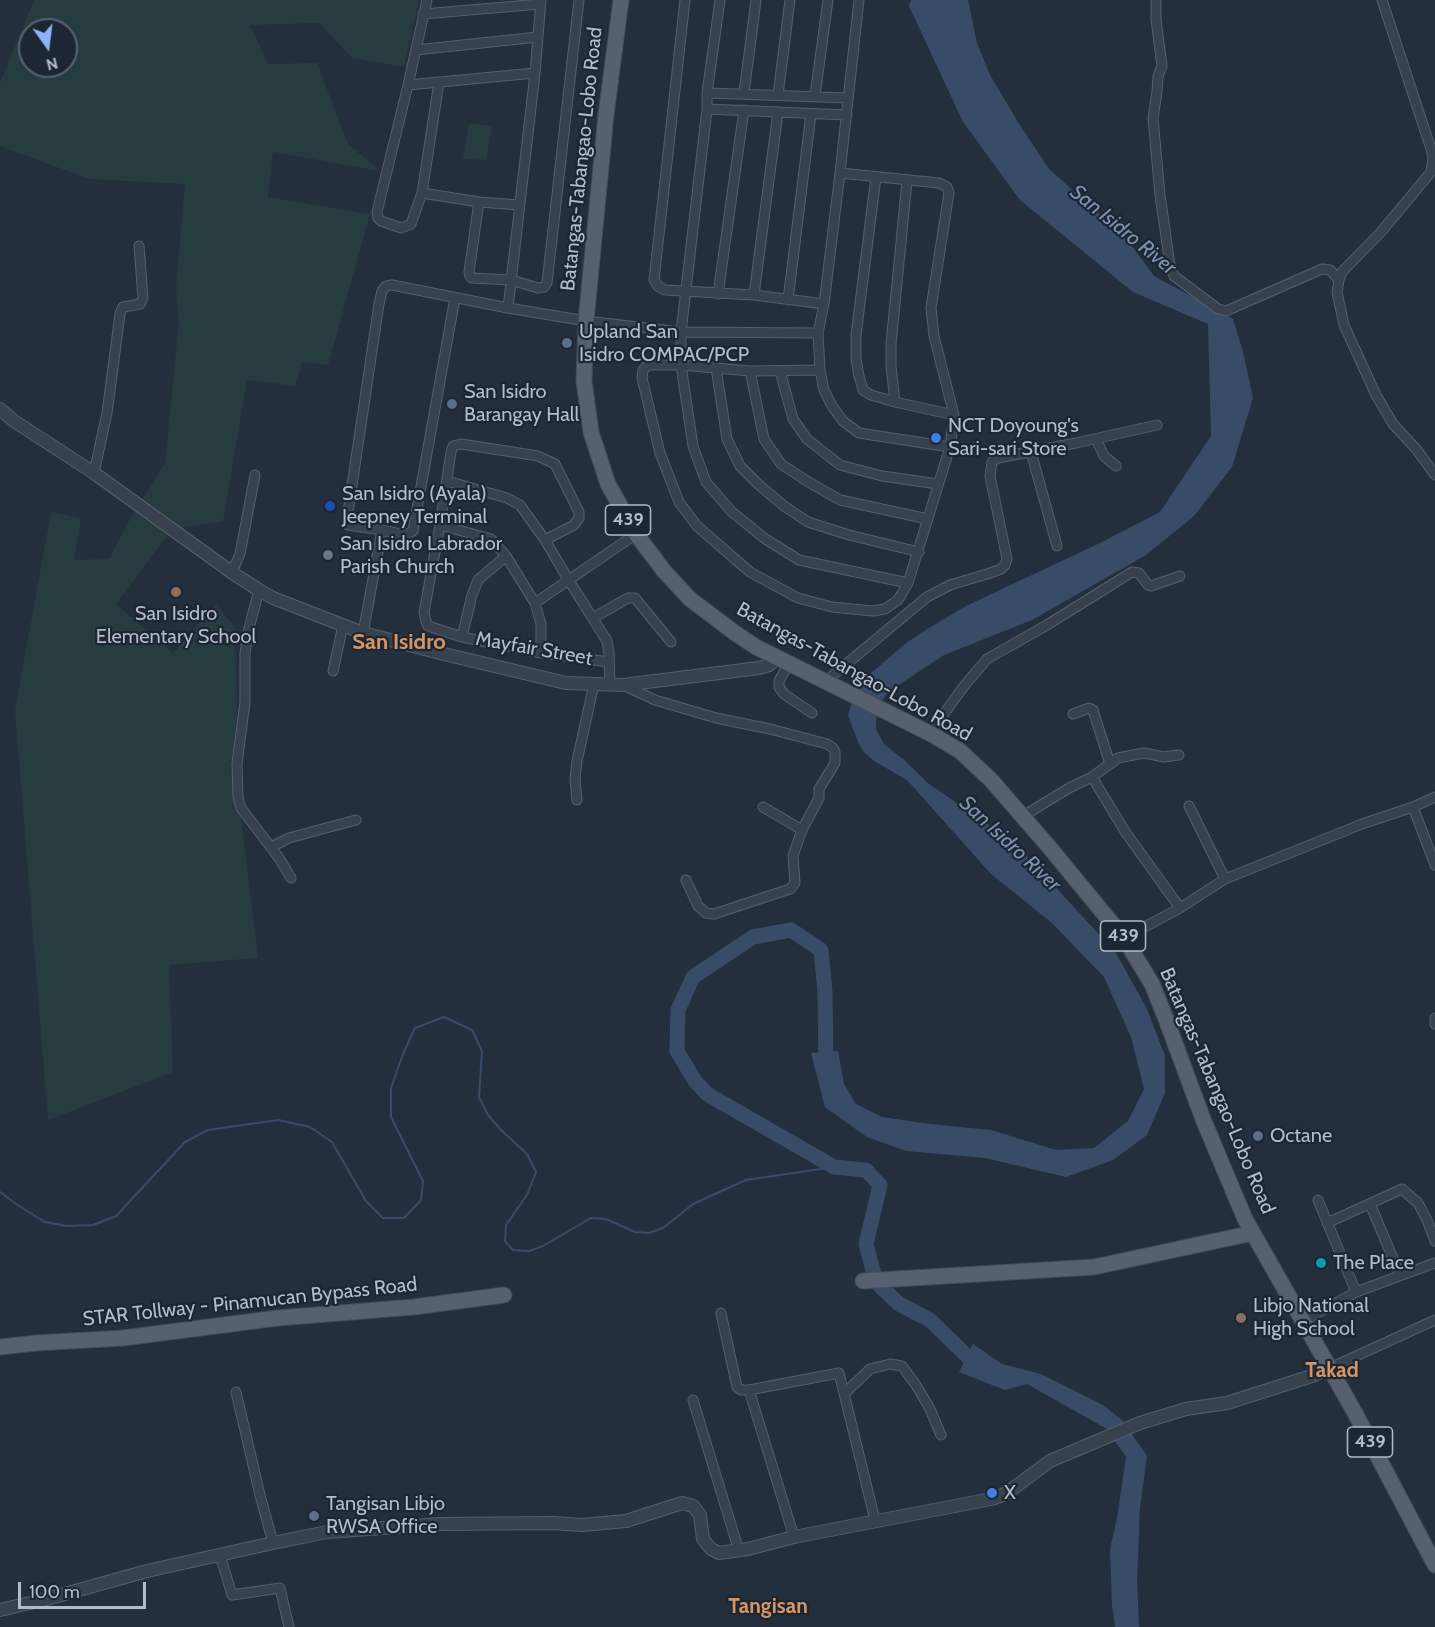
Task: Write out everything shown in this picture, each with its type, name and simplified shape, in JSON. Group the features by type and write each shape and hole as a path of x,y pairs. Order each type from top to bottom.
{"main road":[{"name":"Batangas-Tabangao-Lobo Road","path":"621,0 606,115 586,321 584,381 591,432 608,484 636,534 664,572 690,599 756,647 933,735 960,751 991,780 1023,816 1124,938 1152,984 1203,1119 1253,1233"},
{"path":"863,1281 1094,1267 1253,1233"},
{"name":"439","path":"1253,1233 1330,1368 1435,1565"},
{"name":"STAR Tollway - Pinamucan Bypass Road","path":"0,1347 123,1338 279,1318 414,1307 504,1296"}],"street":[{"path":"427,0 377,212 381,221 401,228 411,224 422,193 439,82"},
{"path":"478,202 470,276 511,280 538,288 544,287 547,283 579,0"},
{"path":"685,0 654,280 665,290 754,295 824,304"},
{"path":"720,0 707,93 681,332 681,365 693,446 706,482 732,512 764,538 799,560 908,583"},
{"path":"744,93 756,0"},
{"path":"778,95 790,0"},
{"path":"815,96 828,0"},
{"path":"859,0 824,304 818,333 820,370 824,390 843,422 859,433 950,447"},
{"path":"1156,0 1162,66 1158,76 1152,118 1160,195 1170,265 1174,276 1218,309 1226,311 1322,269 1330,270 1339,280"},
{"path":"1382,0 1431,149 1433,157 1431,172 1381,232 1348,265 1339,280 1337,292 1344,325 1377,395 1393,424 1417,450 1435,475"},
{"path":"423,14 541,2 508,308"},
{"path":"417,50 538,37"},
{"path":"408,85 535,73"},
{"path":"707,93 848,98"},
{"path":"707,109 847,115"},
{"path":"718,294 744,110"},
{"path":"754,295 778,112"},
{"path":"788,300 811,114"},
{"path":"820,370 750,371 681,365 648,365 643,370 642,378 664,463 679,502 697,526 750,572 798,598 832,607 873,611 885,609 898,600 908,583 950,447 954,416 934,336 931,308 950,193 947,187 939,183 840,173"},
{"path":"876,177 856,334 856,359 863,390 871,395 895,402 954,416"},
{"path":"895,402 891,344 907,181"},
{"path":"422,193 478,202 520,205"},
{"path":"94,472 107,413 120,314 123,307 140,304 143,298 139,246"},
{"path":"455,298 413,531 405,535 348,525 347,519 382,291 386,286 392,285 586,321 681,332 818,333"},
{"path":"716,368 727,439 740,466 758,484 808,522 849,535 919,552"},
{"path":"750,371 764,439 781,464 807,482 840,500 928,519"},
{"path":"780,371 793,419 807,439 840,465 882,476 938,484"},
{"path":"0,410 94,472 259,590 273,598 363,633 566,683 623,685 759,668 783,660"},
{"path":"826,681 927,597 950,585 1001,569 1005,565 1007,559 990,476 992,462 998,458 1157,425"},
{"path":"1096,439 1104,456 1116,466"},
{"name":"Mayfair Street","path":"545,540 574,525 579,518 579,512 555,464 538,456 461,444 453,446 424,612 428,626 462,637 541,653 609,662"},
{"path":"1032,452 1057,546"},
{"path":"232,572 240,554 255,475"},
{"path":"447,481 507,498 520,505 545,540 607,641 610,684"},
{"path":"440,525 491,539 506,556 535,603 541,624 541,653"},
{"path":"363,633 382,530"},
{"path":"535,603 636,534"},
{"path":"462,637 478,579 506,556"},
{"path":"933,735 946,711 987,659 1132,572 1139,573 1149,586 1180,576"},
{"path":"259,590 245,653 245,702 237,764 238,797 241,808 291,878"},
{"path":"593,618 628,598 635,598 671,642"},
{"path":"333,671 343,625"},
{"path":"783,660 779,687 784,694 812,713"},
{"path":"577,800 575,779 577,761 594,684"},
{"path":"623,685 655,700 716,718 830,745 835,752 835,764 819,789 819,798 801,830 793,856 795,883 790,889 714,914 706,913 698,906 686,880"},
{"path":"1073,714 1089,708 1093,710 1110,764"},
{"path":"1023,816 1068,788 1092,777 1118,758 1135,753 1164,757 1179,755"},
{"path":"1092,777 1126,833 1180,908"},
{"path":"1124,938 1180,908 1225,879 1435,797"},
{"path":"1189,806 1225,879"},
{"path":"763,807 801,830"},
{"path":"1413,807 1435,865"},
{"path":"271,847 289,838 356,820"},
{"path":"1435,1018 1435,1024"},
{"path":"1327,1223 1402,1189 1418,1203 1435,1241"},
{"path":"1318,1200 1356,1292"},
{"path":"1370,1204 1400,1275"},
{"path":"1303,1321 1356,1292 1435,1263"},
{"path":"721,1313 737,1387 741,1390 838,1373 875,1520"},
{"path":"0,1610 147,1570 327,1532 440,1524 552,1523 582,1526 626,1521 682,1503 693,1506 700,1515 703,1539 711,1549 719,1553 739,1551 875,1520 991,1499 1009,1491 1050,1461 1140,1423 1186,1409 1227,1403 1315,1375 1435,1320"},
{"path":"843,1394 870,1369 890,1364 902,1366 925,1401 941,1436"},
{"path":"749,1390 794,1537"},
{"path":"236,1392 273,1542"},
{"path":"693,1400 739,1551"},
{"path":"220,1555 232,1595 280,1588 290,1627"}],"green space":[{"path":"34,0 419,0 404,67 352,58 319,23 250,25 268,64 317,63 348,144 380,171 273,152 268,197 370,214 328,365 302,362 295,386 247,380 223,521 172,529 116,604 173,653 216,605 235,627 239,801 258,958 169,965 173,1072 48,1120 15,710 51,512 81,518 74,560 109,559 130,519 165,463 179,322 176,287 185,184 89,179 0,146 0,83 18,39 18,78 78,78 78,18 27,18"},
{"path":"469,123 492,126 486,160 463,159"}],"water":[{"path":"911,0 968,0 977,43 990,75 1049,169 1126,238 1154,276 1233,319 1253,398 1232,467 1194,516 1146,555 1032,620 944,655 888,692 877,714 876,729 884,744 929,784 1014,842 1116,953 1147,1009 1165,1056 1165,1093 1147,1135 1113,1160 1066,1177 985,1158 906,1151 867,1137 825,1107 811,1053 838,1051 844,1084 856,1104 882,1117 991,1130 1056,1150 1094,1148 1128,1121 1144,1089 1131,1037 1104,977 1052,923 991,874 907,780 874,761 864,752 848,715 856,688 862,681 906,643 929,628 966,606 1160,512 1211,436 1208,324 1133,292 1020,200 963,122 909,6"},
{"path":"973,1344 1002,1364 1041,1374 1103,1405 1122,1420 1147,1456 1140,1508 1137,1580 1139,1627 1115,1627 1112,1605 1110,1549 1126,1457 1107,1429 1027,1384 1005,1390 959,1372"}],"waterway":[{"name":"San Isidro River","path":"826,1072 825,992 821,950 791,930 753,937 693,977 678,1010 677,1051 695,1081 707,1094 834,1167 866,1170 880,1185 866,1244 876,1282 899,1304 930,1320 970,1359 985,1365"},
{"path":"0,1192 45,1222 67,1226 93,1225 116,1216 185,1142 208,1130 278,1120 310,1127 332,1142 366,1201 383,1218 404,1218 421,1200 423,1181 391,1117 391,1088 415,1028 444,1017 472,1030 482,1051 479,1097 488,1115 527,1154 536,1172 527,1195 506,1225 505,1241 513,1250 529,1251 543,1246 591,1218 606,1219 635,1232 649,1233 663,1228 693,1204 746,1180 834,1167"}],"place":[{"name":"Upland San Isidro COMPAC/PCP","path":"567,343"},
{"name":"San Isidro Barangay Hall","path":"452,404"},
{"name":"NCT Doyoung's Sari-sari Store","path":"936,438"},
{"name":"San Isidro (Ayala) Jeepney Terminal","path":"330,506"},
{"name":"San Isidro Labrador Parish Church","path":"328,555"},
{"name":"San Isidro Elementary School","path":"176,592"},
{"name":"Octane","path":"1258,1136"},
{"name":"The Place","path":"1321,1263"},
{"name":"Libjo National High School","path":"1241,1318"},
{"name":"X","path":"992,1493"},
{"name":"Tangisan Libjo RWSA Office","path":"314,1516"}],"district":[{"name":"San Isidro","path":"399,643"},
{"name":"Takad","path":"1332,1371"},
{"name":"Tangisan","path":"768,1607"}]}
